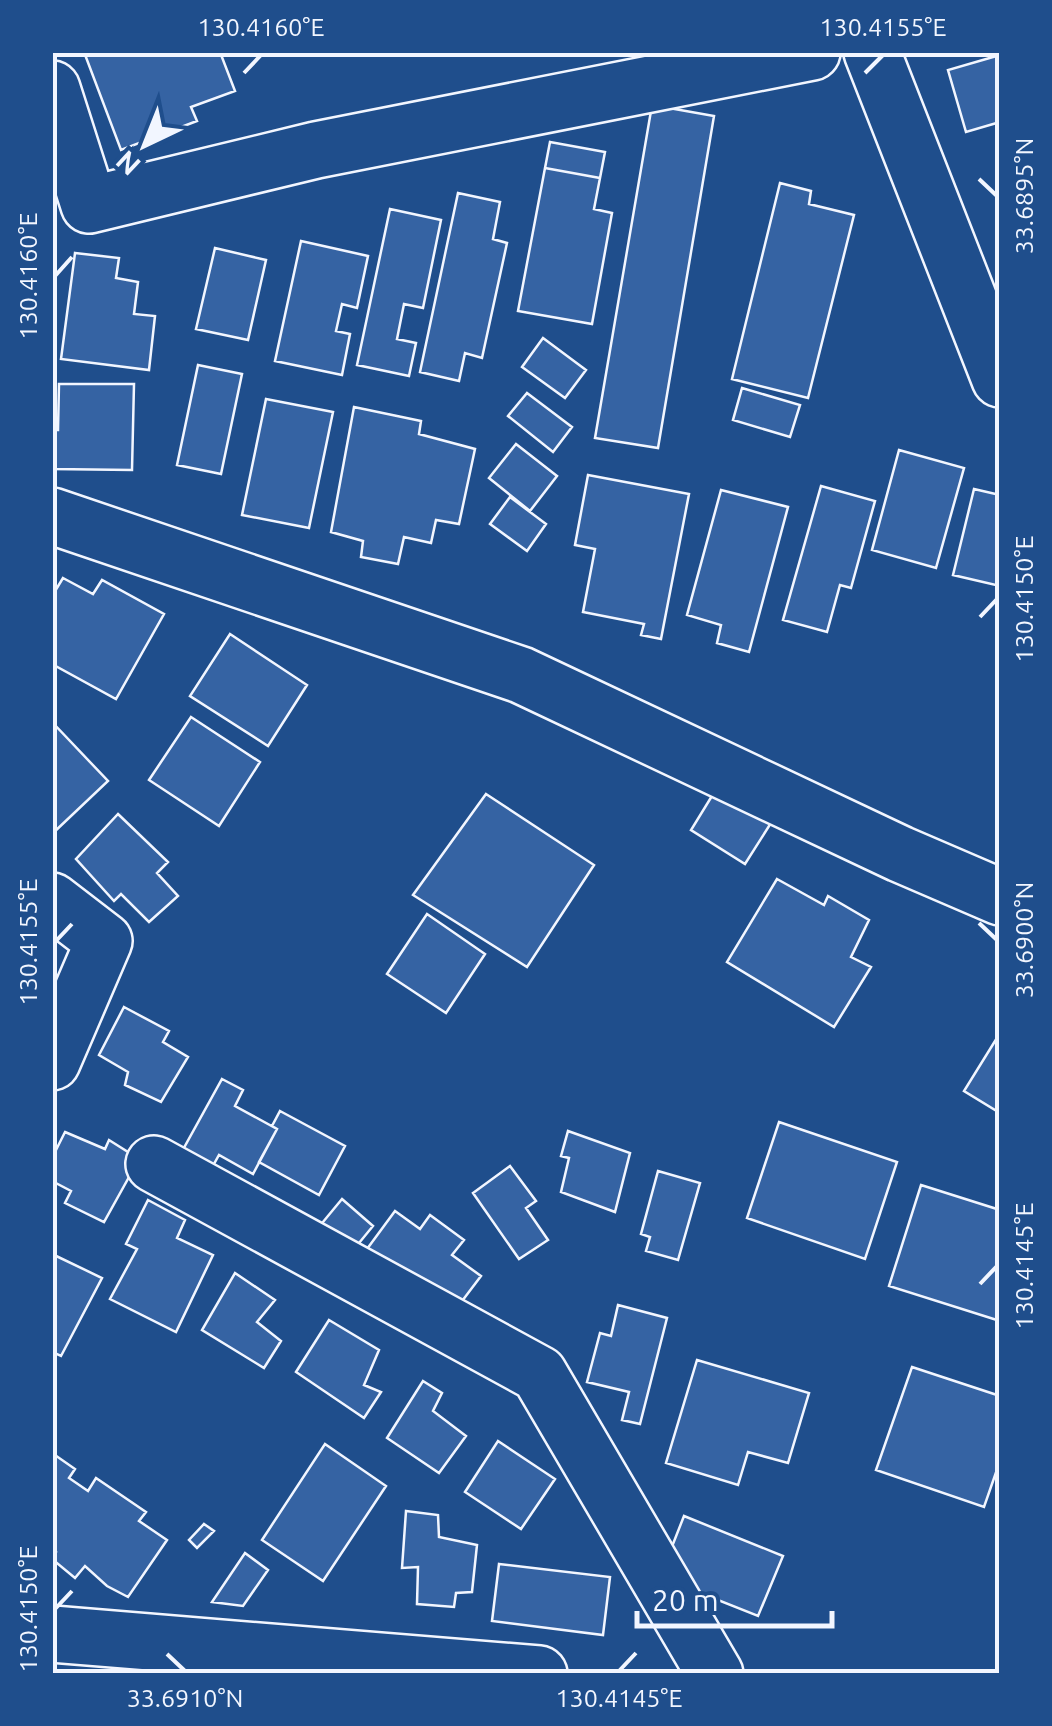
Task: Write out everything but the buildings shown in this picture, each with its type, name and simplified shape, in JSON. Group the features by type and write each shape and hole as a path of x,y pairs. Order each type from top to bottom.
{"street":[{"path":"52,89 71,211 316,150 812,52"},
{"path":"872,52 1000,379"},
{"path":"52,516 521,675 900,854 1000,897"},
{"path":"52,901 104,940 52,1062"},
{"path":"154,1164 539,1374 715,1674"},
{"path":"52,1634 539,1674"}]}
